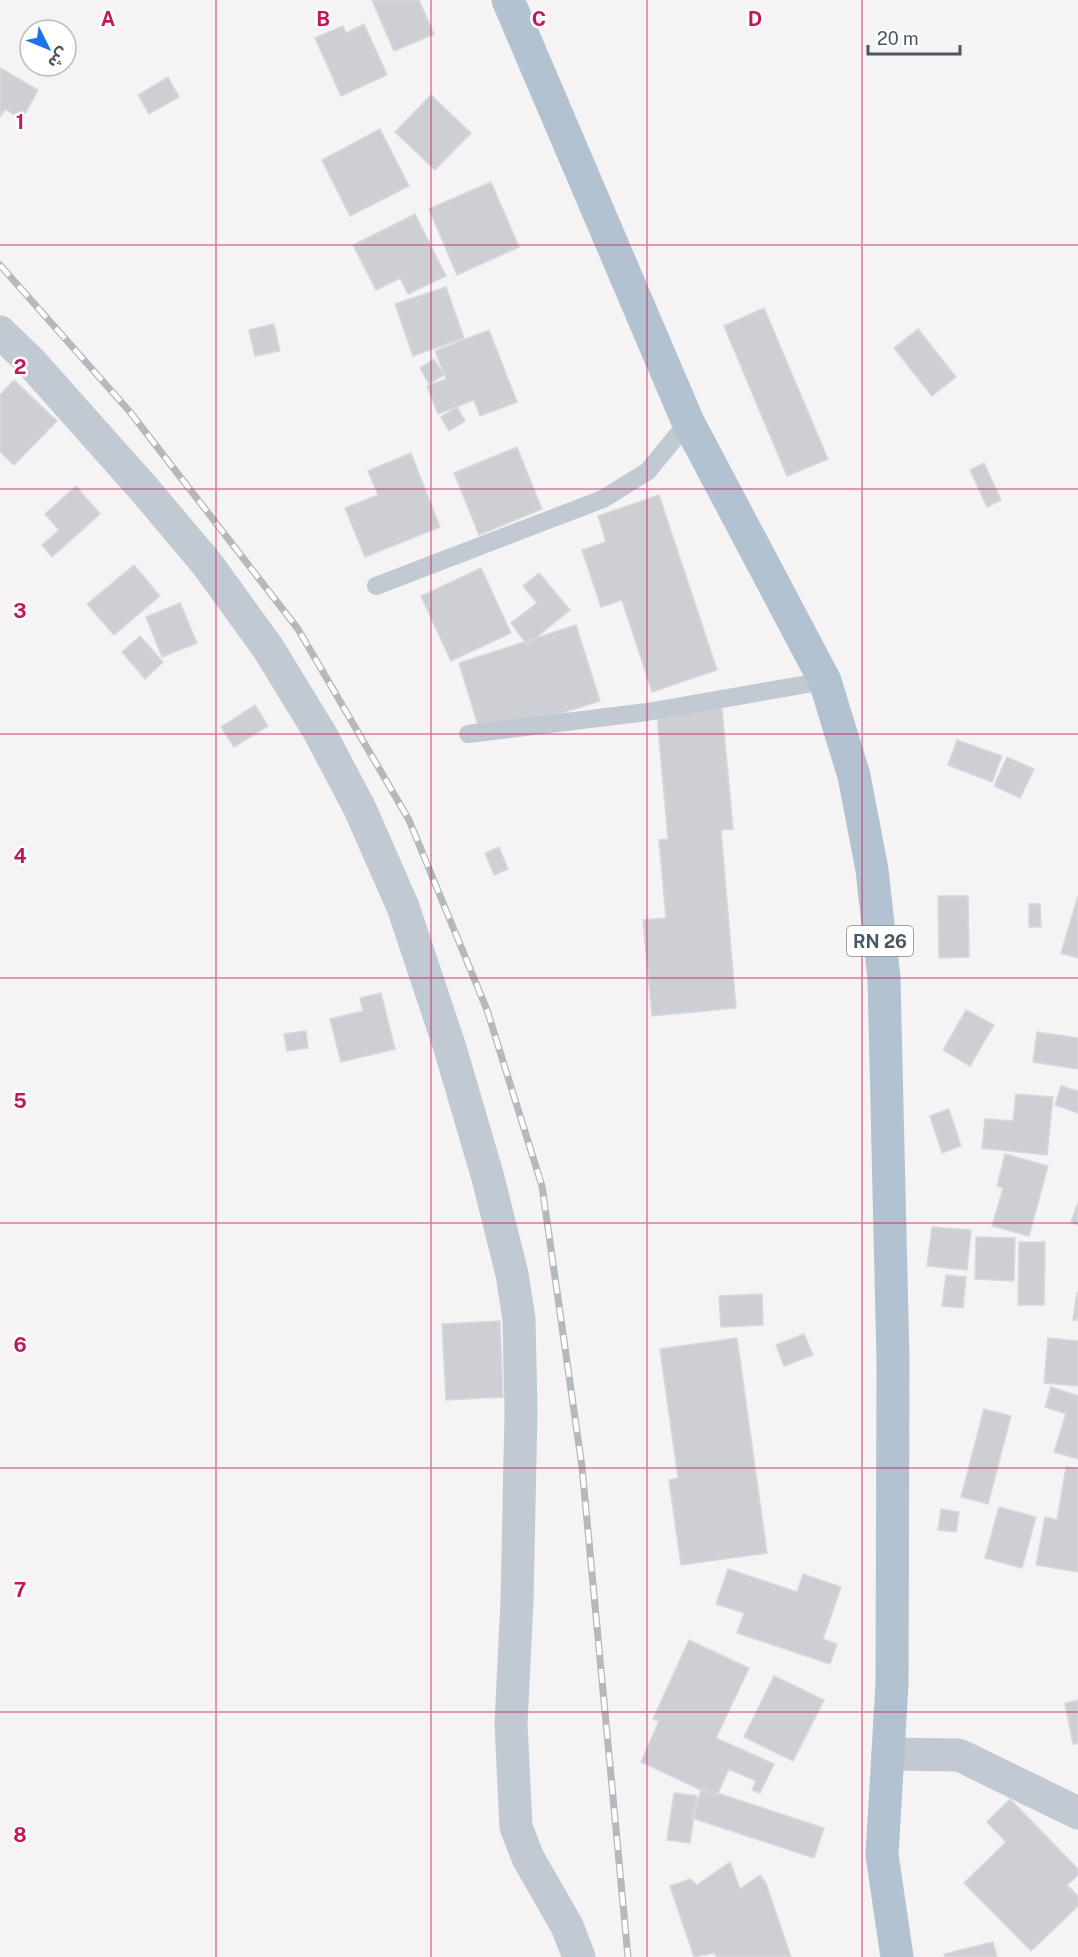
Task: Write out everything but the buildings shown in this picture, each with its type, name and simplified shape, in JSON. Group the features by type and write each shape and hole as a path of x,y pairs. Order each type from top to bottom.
{"main road":[{"name":"RN 26","path":"508,0 688,422 825,681 856,788 872,870 884,978 893,1361 892,1684 882,1855 897,1957"}],"street":[{"path":"0,332 152,497 208,565 268,648 320,733 360,809 404,907 450,1048 488,1178 512,1274 519,1319 521,1411 517,1601 511,1724 516,1827 528,1858 567,1926 579,1957"},
{"path":"888,1754 959,1755 1078,1813"}],"lane":[{"path":"376,586 603,499 648,471 688,422"},
{"path":"468,734 647,712 825,681"}],"railway":[{"path":"0,265 130,412 298,629 409,820 487,1010 542,1186 582,1467 628,1957"}]}
